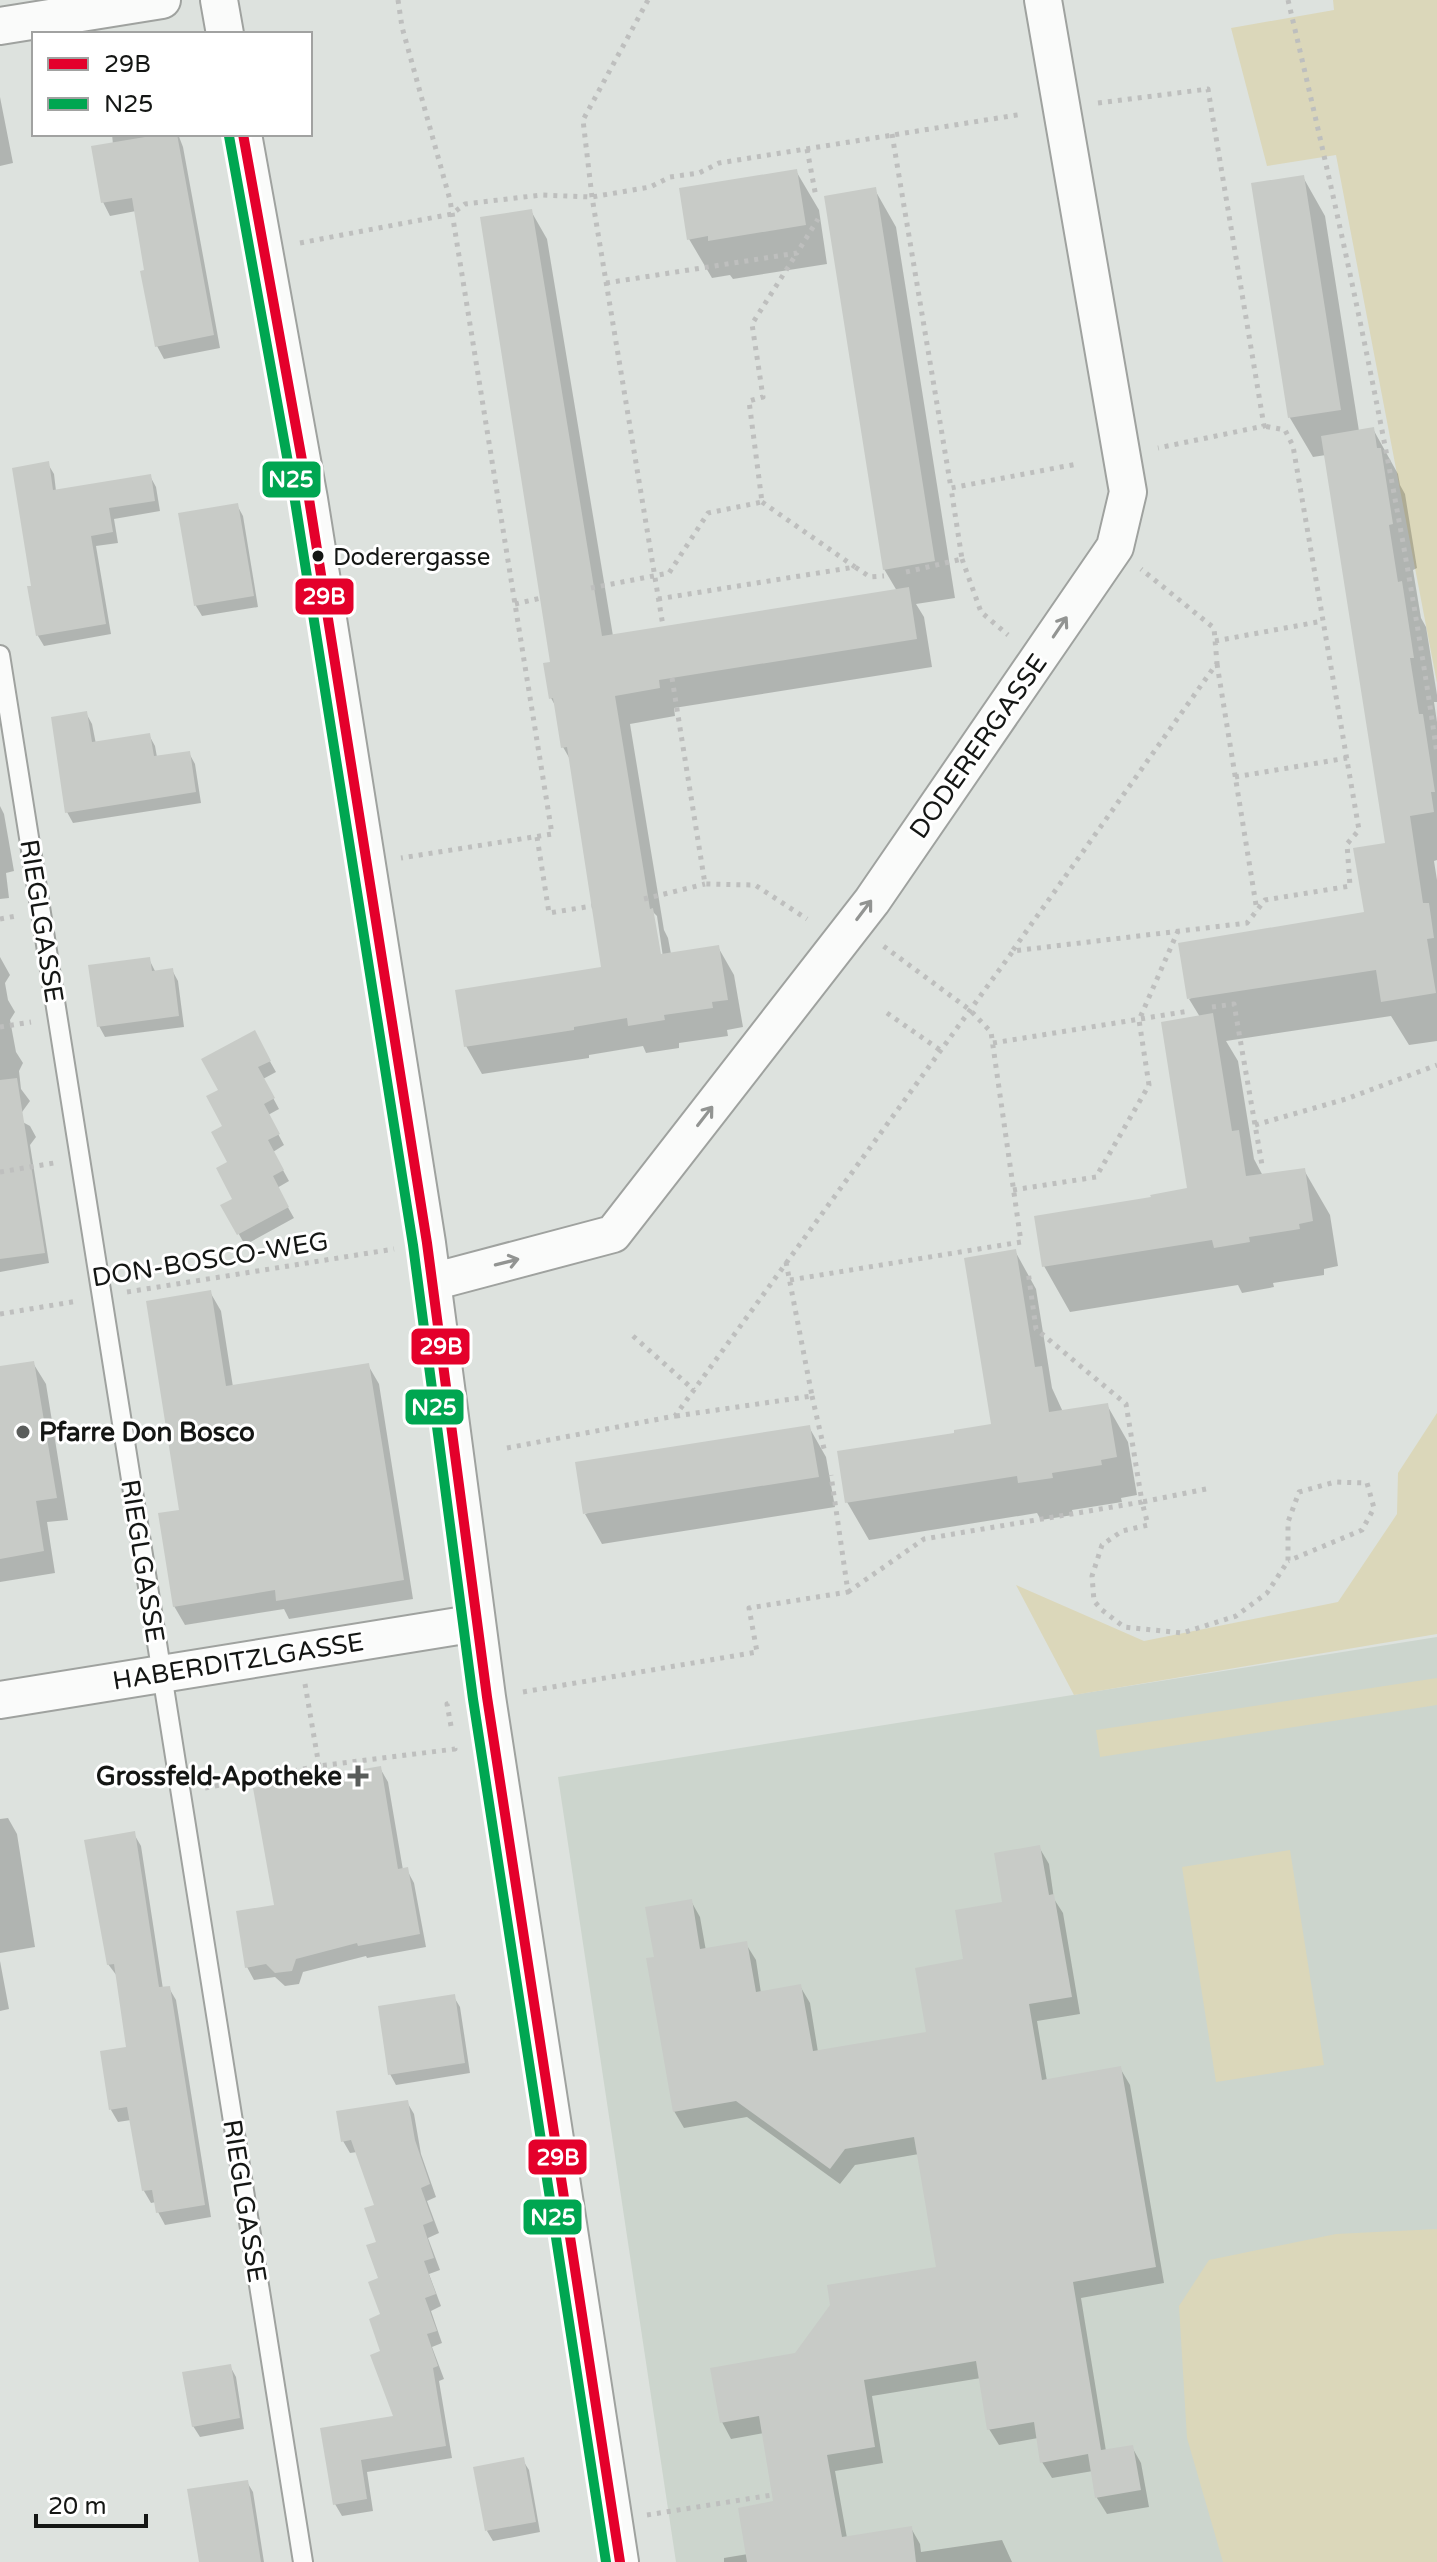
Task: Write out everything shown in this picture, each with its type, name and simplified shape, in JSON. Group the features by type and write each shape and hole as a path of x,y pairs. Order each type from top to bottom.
{"street":[{"path":"0,26 162,0"},
{"path":"219,0 225,32"},
{"name":"DODERERGASSE","path":"432,1282 613,1234 872,901 1115,547 1128,492 1043,0"},
{"path":"243,136 309,499 427,1243 487,1697 620,2562"},
{"name":"HABERDITZLGASSE","path":"0,1700 477,1623"}],"lane":[{"name":"RIEGLGASSE","path":"0,655 303,2562"}],"path":[{"path":"367,864 552,834 452,214 402,27 398,0"},
{"path":"648,0 583,120 592,197 663,626"},
{"path":"1288,0 1327,167 1416,607 1437,754"},
{"path":"1089,105 1208,89 1264,426"},
{"path":"263,250 452,214 465,204 541,195 592,197 650,187 670,177 699,173 719,163 1023,114"},
{"path":"892,134 962,559 981,612 1008,635"},
{"path":"807,149 816,197"},
{"path":"762,502 749,401 763,397 752,324 818,219"},
{"path":"606,283 797,253"},
{"path":"1013,951 1247,923 1265,900 1350,886 1347,844 1359,830 1293,446 1285,430 1264,426 1144,451"},
{"path":"951,488 1077,464"},
{"path":"591,588 669,573 708,513 762,502 870,577 884,576"},
{"path":"906,572 962,559"},
{"path":"1138,566 1214,628 1257,911"},
{"path":"658,599 855,567"},
{"path":"515,604 541,598"},
{"path":"1215,641 1323,621"},
{"path":"675,1416 1013,951 1217,663"},
{"path":"672,678 705,884"},
{"path":"1235,777 1347,758"},
{"path":"537,837 549,913 592,906"},
{"path":"644,899 705,884 755,885 807,919"},
{"path":"1013,1190 1096,1177 1149,1085 1139,1020 1178,931"},
{"path":"790,1280 1022,1245 991,1032 970,1010 876,940"},
{"path":"1212,1007 1234,1004 1262,1165"},
{"path":"993,1043 1189,1011"},
{"path":"887,1013 940,1050"},
{"path":"1255,1125 1346,1099 1437,1065"},
{"path":"0,1172 79,1159"},
{"name":"DON-BOSCO-WEG","path":"0,1314 427,1243"},
{"path":"786,1262 825,1453"},
{"path":"1028,1271 1036,1329 1126,1404 1148,1525 1122,1531 1102,1545 1092,1576 1094,1601 1102,1610 1124,1627 1182,1633 1236,1616 1267,1593 1288,1561 1288,1522 1299,1492 1335,1482 1367,1483 1374,1508 1362,1530 1288,1561"},
{"path":"633,1336 694,1390"},
{"path":"507,1448 675,1416 812,1396"},
{"path":"831,1475 848,1592"},
{"path":"180,1792 319,1766 455,1749 447,1704 757,1652 749,1608 848,1592 924,1539 1206,1489"},
{"path":"300,1652 319,1766"},
{"path":"614,2521 772,2495"}],"shaded area":[{"path":"1333,0 1437,0 1437,683 1336,155 1267,166 1231,28 1334,10"},
{"path":"1437,1413 1437,1634 1074,1695 1016,1585 1144,1641 1338,1602 1397,1514 1398,1473"},
{"path":"1437,1637 1437,2562 676,2562 558,1777"},
{"path":"1437,1678 1437,1705 1100,1757 1096,1730"},
{"path":"1290,1850 1324,2065 1216,2082 1182,1867"},
{"path":"1437,2229 1437,2562 1223,2562 1187,2438 1179,2306 1209,2260 1336,2234"}],"building":[{"path":"151,136 177,136 214,335 155,347 140,271 144,270 132,198 101,203 91,146"},
{"path":"797,169 806,225 708,241 708,236 687,240 679,188"},
{"path":"1304,175 1341,410 1288,418 1251,183"},
{"path":"876,187 935,561 883,570 824,196"},
{"path":"532,209 602,636 909,587 917,639 659,680 660,688 615,696 650,909 653,908 661,954 719,945 728,1000 712,1002 713,1008 664,1015 665,1020 628,1026 627,1018 574,1027 574,1030 464,1047 455,990 601,967 567,747 561,748 553,698 549,699 543,663 550,662 480,217"},
{"path":"1374,427 1377,448 1381,448 1393,524 1389,525 1398,582 1402,581 1414,658 1410,658 1419,714 1423,714 1435,792 1431,792 1434,812 1410,816 1423,903 1429,903 1434,938 1427,939 1436,993 1381,1002 1376,970 1187,999 1178,943 1364,912 1353,848 1385,843 1321,436"},
{"path":"49,461 53,490 151,474 155,501 109,508 113,532 91,536 106,624 36,636 12,468"},
{"path":"238,503 254,596 194,606 178,513"},
{"path":"87,711 92,742 150,733 154,756 190,751 196,792 65,813 51,717"},
{"path":"150,957 152,971 173,968 179,1016 97,1027 88,965"},
{"path":"1213,1013 1232,1131 1239,1130 1246,1176 1305,1168 1313,1221 1299,1224 1300,1229 1249,1237 1250,1242 1214,1248 1212,1240 1042,1267 1034,1216 1187,1188 1161,1022"},
{"path":"255,1030 271,1061 258,1067 275,1098 264,1104 280,1134 268,1140 284,1170 273,1176 289,1207 237,1235 220,1205 232,1199 216,1168 227,1162 211,1132 222,1126 206,1096 218,1090 201,1059"},
{"path":"17,1078 45,1253 0,1259 0,1080"},
{"path":"1016,1249 1035,1367 1042,1366 1049,1412 1108,1403 1117,1457 1101,1460 1102,1465 1052,1473 1053,1478 1018,1483 1017,1476 845,1503 837,1451 954,1433 954,1430 991,1424 964,1258"},
{"path":"211,1290 226,1386 369,1363 404,1580 276,1601 275,1590 173,1607 158,1513 179,1510 146,1301"},
{"name":"Pfarre Don Bosco","path":"34,1361 57,1498 36,1501 44,1551 0,1559 0,1366"},
{"path":"810,1425 819,1477 583,1514 575,1462"},
{"path":"381,1766 398,1869 408,1867 420,1934 358,1946 357,1943 296,1959 292,1971 275,1973 266,1964 245,1968 236,1911 274,1905 253,1788"},
{"path":"135,1831 159,1987 170,1986 205,2205 156,2213 152,2190 142,2191 127,2107 109,2110 100,2051 126,2047 114,1964 107,1965 84,1840"},
{"path":"1040,1845 1049,1895 1054,1894 1072,1997 1029,2004 1042,2080 1121,2066 1156,2267 1073,2282 1101,2450 1133,2445 1141,2490 1095,2498 1088,2454 1040,2463 1034,2422 987,2430 976,2361 864,2380 875,2447 827,2455 842,2537 912,2526 916,2562 747,2562 738,2508 773,2501 759,2416 720,2423 710,2368 795,2353 830,2305 827,2285 936,2267 914,2137 845,2149 830,2169 736,2101 673,2112 646,1958 654,1957 645,1907 692,1899 700,1949 747,1941 756,1992 801,1984 813,2051 926,2032 915,1968 963,1959 955,1910 1002,1902 994,1853"},
{"path":"455,1994 465,2063 388,2075 378,2006"},
{"path":"408,2100 415,2140 430,2184 421,2188 433,2221 423,2225 434,2258 424,2261 436,2294 425,2298 437,2331 427,2334 438,2366 433,2368 446,2446 361,2460 367,2499 333,2505 320,2428 393,2416 370,2355 380,2351 369,2319 380,2314 368,2282 378,2278 366,2245 376,2242 364,2208 374,2205 351,2140 341,2142 336,2111"},
{"path":"231,2364 240,2418 192,2427 182,2372"},
{"path":"524,2457 536,2522 485,2531 473,2467"},
{"path":"248,2480 261,2562 199,2562 187,2489"}],"transit line":[{"name":"N25","path":"229,136 295,501 413,1245 473,1699 606,2562"},
{"name":"29B","path":"243,136 309,499 427,1243 487,1697 620,2562"}],"place":[{"name":"Doderergasse","path":"318,556"},
{"name":"Pfarre Don Bosco","path":"23,1432"},
{"name":"Grossfeld-Apotheke","path":"358,1776"}]}
